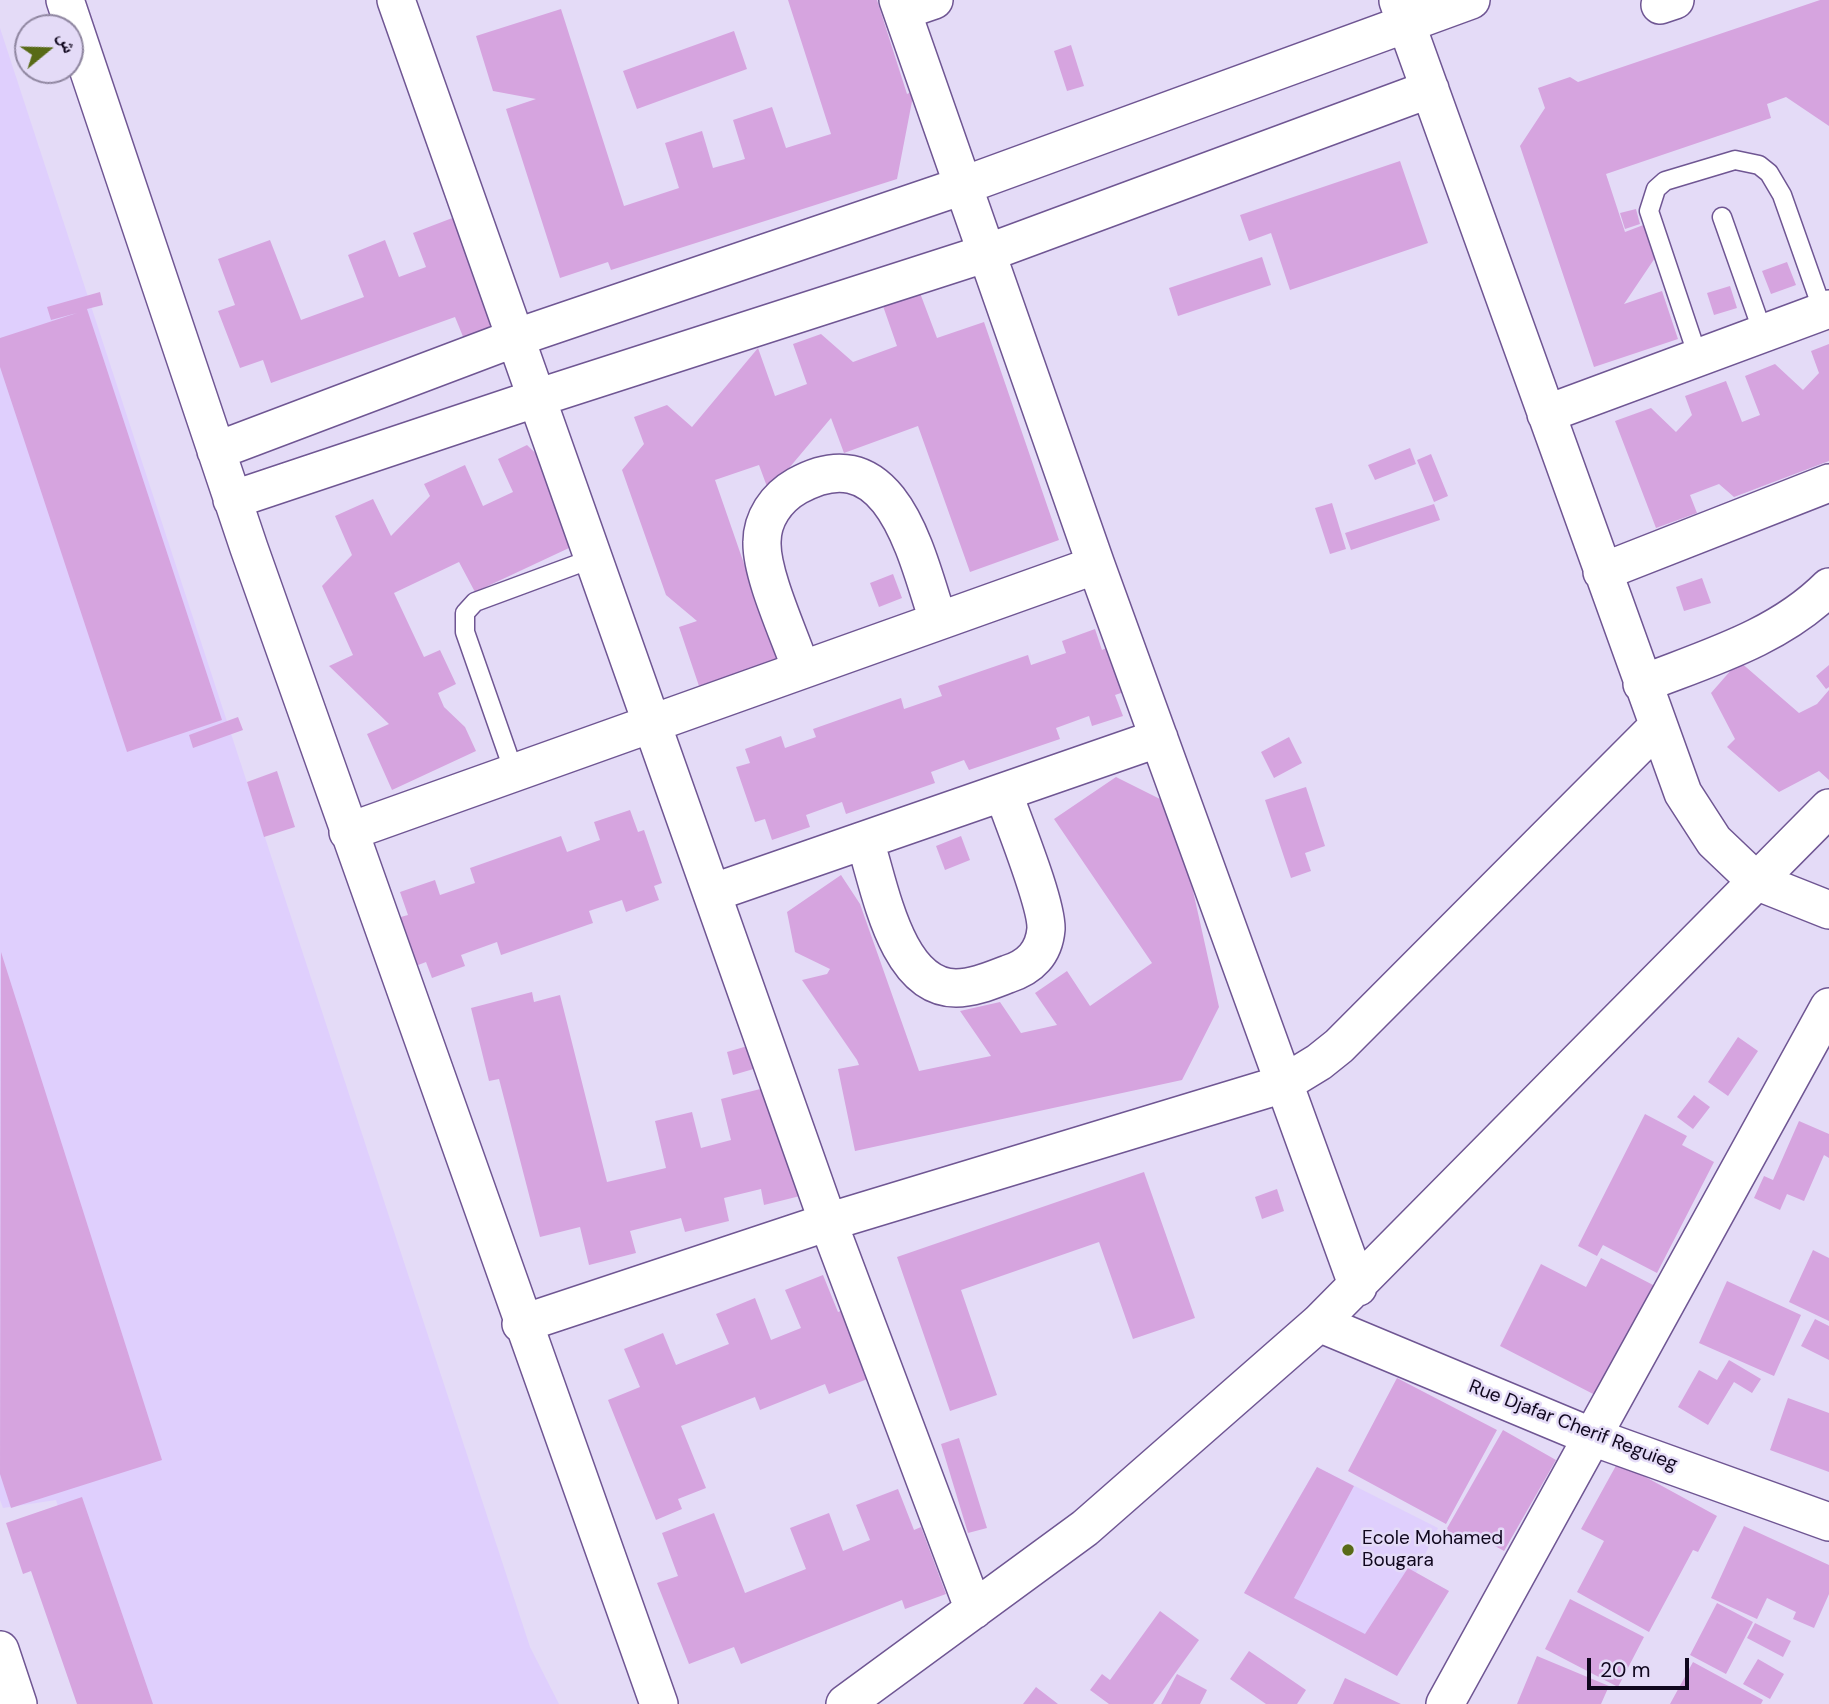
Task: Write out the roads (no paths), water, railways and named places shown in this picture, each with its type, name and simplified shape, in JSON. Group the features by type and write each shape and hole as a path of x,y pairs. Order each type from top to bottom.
{"street":[{"path":"65,0 216,451 348,832 521,1324 659,1704"},
{"path":"396,0 828,1222 974,1610"},
{"path":"216,451 515,338 962,186 1402,11 1471,0"},
{"path":"911,4 962,186 1096,565 1358,1287"},
{"path":"1402,11 1683,793 1697,818 1721,849 1756,881 1829,910"},
{"path":"233,500 537,398 987,253 1430,89"},
{"path":"1546,414 1826,310"},
{"path":"801,669 763,558 762,542 770,511 787,492 810,479 835,474 860,477 880,489 908,531 939,621"},
{"path":"1602,572 1829,483"},
{"path":"348,832 1096,565"},
{"path":"1642,684 1768,633 1806,609 1829,587"},
{"path":"521,1324 828,1222 1283,1084 1339,1046 1658,726"},
{"path":"712,893 1159,738"},
{"path":"865,841 898,943 914,970 941,986 957,988 1023,969 1041,950 1046,925 1003,792"},
{"path":"845,1704 1085,1528 1358,1287 1829,808"},
{"path":"1445,1704 1590,1436 1829,1007"},
{"name":"Rue Djafar Cherif Reguieg","path":"1319,1322 1590,1436 1829,1522"},
{"path":"0,1650 18,1704"}],"lane":[{"path":"1698,358 1649,211 1651,199 1665,181 1735,160 1759,165 1769,173 1782,195 1826,310"},
{"path":"1722,217 1763,333"},
{"path":"514,772 465,632 465,613 475,602 594,558"}],"place":[{"name":"Ecole Mohamed Bougara","path":"1348,1550"}]}
